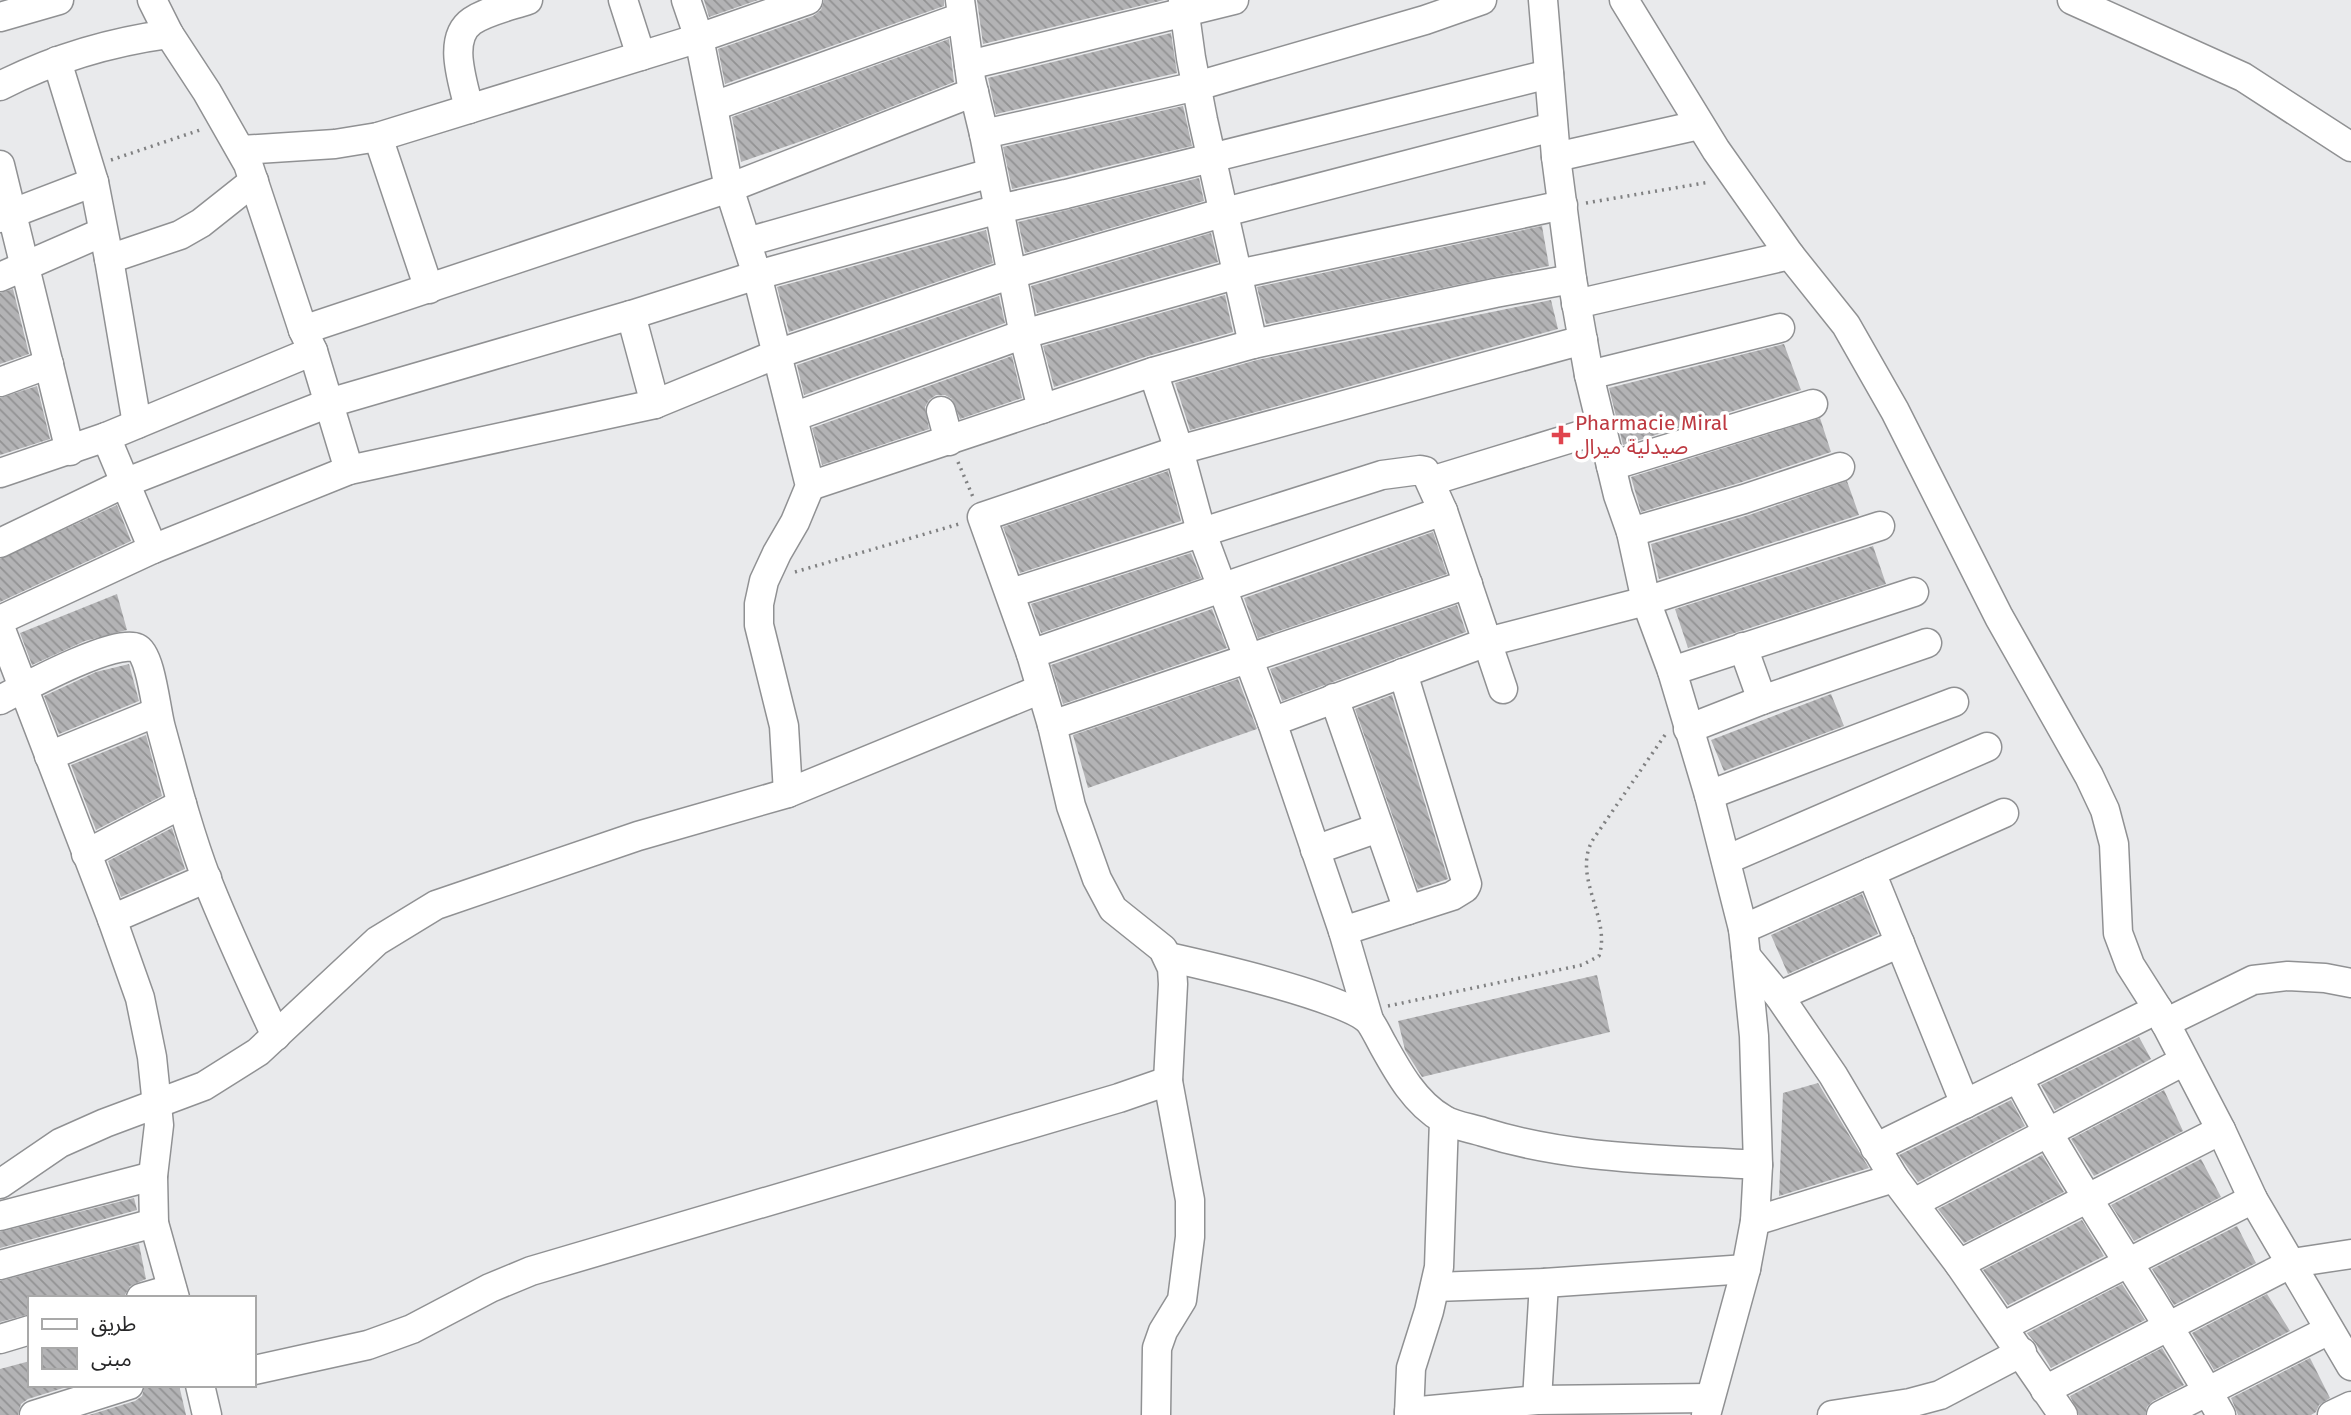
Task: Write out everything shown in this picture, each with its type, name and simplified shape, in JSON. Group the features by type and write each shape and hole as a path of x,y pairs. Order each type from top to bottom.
{"street":[{"path":"0,17 60,0"},
{"path":"152,0 169,34 241,150 254,181 349,470"},
{"path":"469,109 459,57 461,33 471,21 479,17 528,0"},
{"path":"623,0 641,56"},
{"path":"686,0 699,38 729,188 757,275 810,485 795,522 764,581 759,604 759,625 784,726 788,793"},
{"path":"241,150 335,144 379,137 699,38 808,0"},
{"path":"0,473 70,451 137,424 308,341 429,289 729,188 971,78 1184,6 1234,0"},
{"path":"984,134 1197,86 1425,20 1482,0"},
{"path":"1444,1120 1439,1267 1411,1368 1409,1414 1537,1400 1708,1407 1746,1269 1755,1221 1758,1164 1754,1036 1745,942 1709,795 1672,671 1646,601 1631,531 1601,429 1589,375 1574,291 1556,157 1544,0"},
{"path":"1624,0 1699,125 1790,255 1830,303 1874,372 1999,617 2090,776 2105,810 2114,844 2116,915 2122,949 2162,1016 2253,1199 2351,1366"},
{"path":"2072,0 2243,77 2351,147"},
{"path":"714,106 961,5 971,78 1042,409"},
{"path":"1184,6 1197,86 1253,344"},
{"path":"0,86 57,61 98,47 169,34"},
{"path":"57,61 91,175 137,424"},
{"path":"0,543 127,482 329,403 631,315 757,275 999,209 1549,74"},
{"path":"1556,157 1699,125"},
{"path":"0,620 153,549 349,470 655,404 777,354 1012,274 1226,212 1553,127"},
{"path":"379,137 429,289"},
{"path":"0,165 12,271 49,364 70,451"},
{"path":"747,242 991,173"},
{"path":"6,216 91,175"},
{"path":"12,271 106,245 180,235 217,211 254,181"},
{"path":"793,417 1024,334 1238,274 1563,205"},
{"path":"810,485 1153,372 1253,344 1495,293 1574,291 1790,255"},
{"path":"631,315 655,404"},
{"path":"1589,375 1780,328"},
{"path":"1156,1415 1157,1348 1163,1331 1182,1300 1190,1237 1190,1200 1168,1081 1173,984 1168,957 1155,941 1124,919 1104,895 1071,806 1052,725 1031,654 982,517 1179,450 1583,340"},
{"path":"0,382 49,364"},
{"path":"1153,372 1179,450 1201,531 1272,722 1343,932 1367,1015 1398,1071 1415,1094 1444,1120 1503,1138 1572,1153 1758,1164"},
{"path":"1611,466 1814,404"},
{"path":"941,411 949,441"},
{"path":"1431,481 1601,429"},
{"path":"106,437 153,549"},
{"path":"1631,531 1744,499 1840,467"},
{"path":"1011,593 1382,475 1420,470 1425,471 1431,481 1443,511 1503,689"},
{"path":"1031,654 1443,511"},
{"path":"1272,722 1487,642 1646,601 1880,526"},
{"path":"1052,725 1468,584"},
{"path":"1672,671 1914,592"},
{"path":"0,627 12,694 49,755 140,998 152,1057 157,1105 159,1140 153,1176 154,1223 173,1293 154,1296"},
{"path":"1685,719 1762,700 1927,643"},
{"path":"12,694 107,651 124,646 142,651 181,804 206,878 276,1036"},
{"path":"1743,647 1762,700"},
{"path":"1343,932 1452,896 1467,884 1403,673"},
{"path":"0,1184 60,1143 104,1123 204,1086 258,1052 377,941 436,905 626,840 788,793 1041,689"},
{"path":"1334,698 1408,910"},
{"path":"1709,795 1954,702"},
{"path":"49,755 156,712"},
{"path":"1726,860 1987,747"},
{"path":"86,853 181,804"},
{"path":"1745,942 1871,872 2004,813"},
{"path":"1315,850 1378,828"},
{"path":"1871,872 1965,1104"},
{"path":"112,919 206,878"},
{"path":"1745,942 1833,1075 1894,1178 2004,1326 2062,1415"},
{"path":"1779,996 1900,943"},
{"path":"1168,957 1241,974 1367,1015"},
{"path":"1875,1148 2018,1078 2253,980 2288,976 2325,978 2351,984"},
{"path":"1914,1203 2184,1061"},
{"path":"2018,1078 2086,1199 2169,1326 2214,1403"},
{"path":"256,1370 368,1345 412,1329 490,1288 531,1271 1119,1098 1168,1081"},
{"path":"1959,1264 2221,1130"},
{"path":"0,1216 153,1176"},
{"path":"1755,1221 1894,1178"},
{"path":"2004,1326 2253,1199"},
{"path":"0,1265 154,1223"},
{"path":"2045,1390 2292,1263 2351,1254"},
{"path":"1435,1287 1544,1283 1746,1269"},
{"path":"1537,1400 1544,1283"},
{"path":"2161,1415 2214,1403 2329,1330"},
{"path":"0,1339 28,1331"},
{"path":"1832,1415 1910,1403 1940,1395 2022,1352"},
{"path":"200,1387 207,1415"},
{"path":"34,1415 114,1388"},
{"path":"2332,1415 2351,1406"}],"path":[{"path":"91,175 225,122"},
{"path":"1563,205 1681,188 1735,176"},
{"path":"764,581 982,517 949,441"},
{"path":"1367,1015 1582,965 1599,956 1602,939 1585,855 1594,838 1685,719"}],"building":[{"path":"704,0 758,0 709,17"},
{"path":"824,0 944,0 944,6 725,84 718,49 813,16 821,10"},
{"path":"977,0 1164,0 983,44"},
{"path":"1171,33 1177,73 996,114 988,78"},
{"path":"949,39 954,82 825,133 741,162 732,117"},
{"path":"1183,106 1192,146 1012,189 1003,147"},
{"path":"1199,178 1204,201 1025,253 1018,222"},
{"path":"1542,226 1549,266 1266,324 1257,287"},
{"path":"986,230 993,263 789,332 777,287"},
{"path":"1211,233 1218,262 1037,313 1031,286"},
{"path":"13,289 29,354 0,364 0,293"},
{"path":"1225,295 1233,332 1054,387 1043,346"},
{"path":"999,296 1005,323 804,395 797,365"},
{"path":"1551,300 1558,329 1190,430 1175,383 1257,360"},
{"path":"1784,344 1801,390 1623,445 1609,388"},
{"path":"1012,356 1022,398 960,419 952,399 945,395 936,395 925,407 929,429 822,465 812,428"},
{"path":"37,386 50,439 0,455 0,398"},
{"path":"1820,418 1831,452 1641,512 1631,477"},
{"path":"1168,471 1181,521 1020,573 1003,527"},
{"path":"1847,481 1859,515 1659,579 1651,544 1749,515"},
{"path":"117,505 131,541 0,602 0,559"},
{"path":"1433,532 1447,574 1258,638 1244,598"},
{"path":"1873,546 1886,584 1688,648 1675,609"},
{"path":"1191,553 1201,578 1041,633 1031,604"},
{"path":"117,594 127,630 85,641 32,665 20,633"},
{"path":"1457,605 1466,632 1282,701 1270,669"},
{"path":"1212,609 1227,648 1063,704 1051,665"},
{"path":"129,664 139,701 59,734 44,696 96,672"},
{"path":"1238,679 1257,729 1088,788 1073,735"},
{"path":"1831,694 1844,726 1724,771 1711,740"},
{"path":"1392,695 1448,879 1418,889 1355,709"},
{"path":"146,735 162,796 96,830 71,765"},
{"path":"172,828 185,869 121,897 108,861"},
{"path":"1862,894 1878,934 1788,974 1771,935"},
{"path":"1597,975 1610,1032 1422,1077 1405,1050 1398,1021"},
{"path":"2139,1037 2151,1059 2055,1110 2041,1085"},
{"path":"1818,1083 1869,1168 1779,1196 1783,1093"},
{"path":"2164,1090 2183,1131 2094,1176 2071,1139"},
{"path":"2011,1100 2025,1126 1918,1182 1899,1155"},
{"path":"2042,1155 2064,1192 1964,1243 1938,1209"},
{"path":"2201,1159 2221,1197 2134,1241 2111,1205"},
{"path":"134,1198 137,1210 0,1248 0,1232"},
{"path":"2082,1220 2104,1256 2008,1305 1983,1270"},
{"path":"2237,1226 2256,1263 2174,1305 2152,1269"},
{"path":"139,1244 146,1279 130,1286 122,1296 28,1296 28,1315 0,1322 0,1281"},
{"path":"2122,1284 2145,1320 2051,1368 2027,1333"},
{"path":"2267,1294 2290,1331 2214,1370 2192,1333"},
{"path":"2162,1348 2184,1385 2153,1401 2147,1407 2145,1415 2079,1415 2070,1396"},
{"path":"2310,1358 2330,1398 2319,1405 2316,1412 2311,1415 2238,1415 2231,1398"},
{"path":"28,1362 28,1387 67,1387 28,1399 21,1404 18,1415 0,1415 0,1369"},
{"path":"144,1387 179,1387 186,1415 89,1415 135,1401 142,1396"}],"place":[{"name":"Pharmacie Miral صيدلية ميرال","path":"1561,435"}]}
